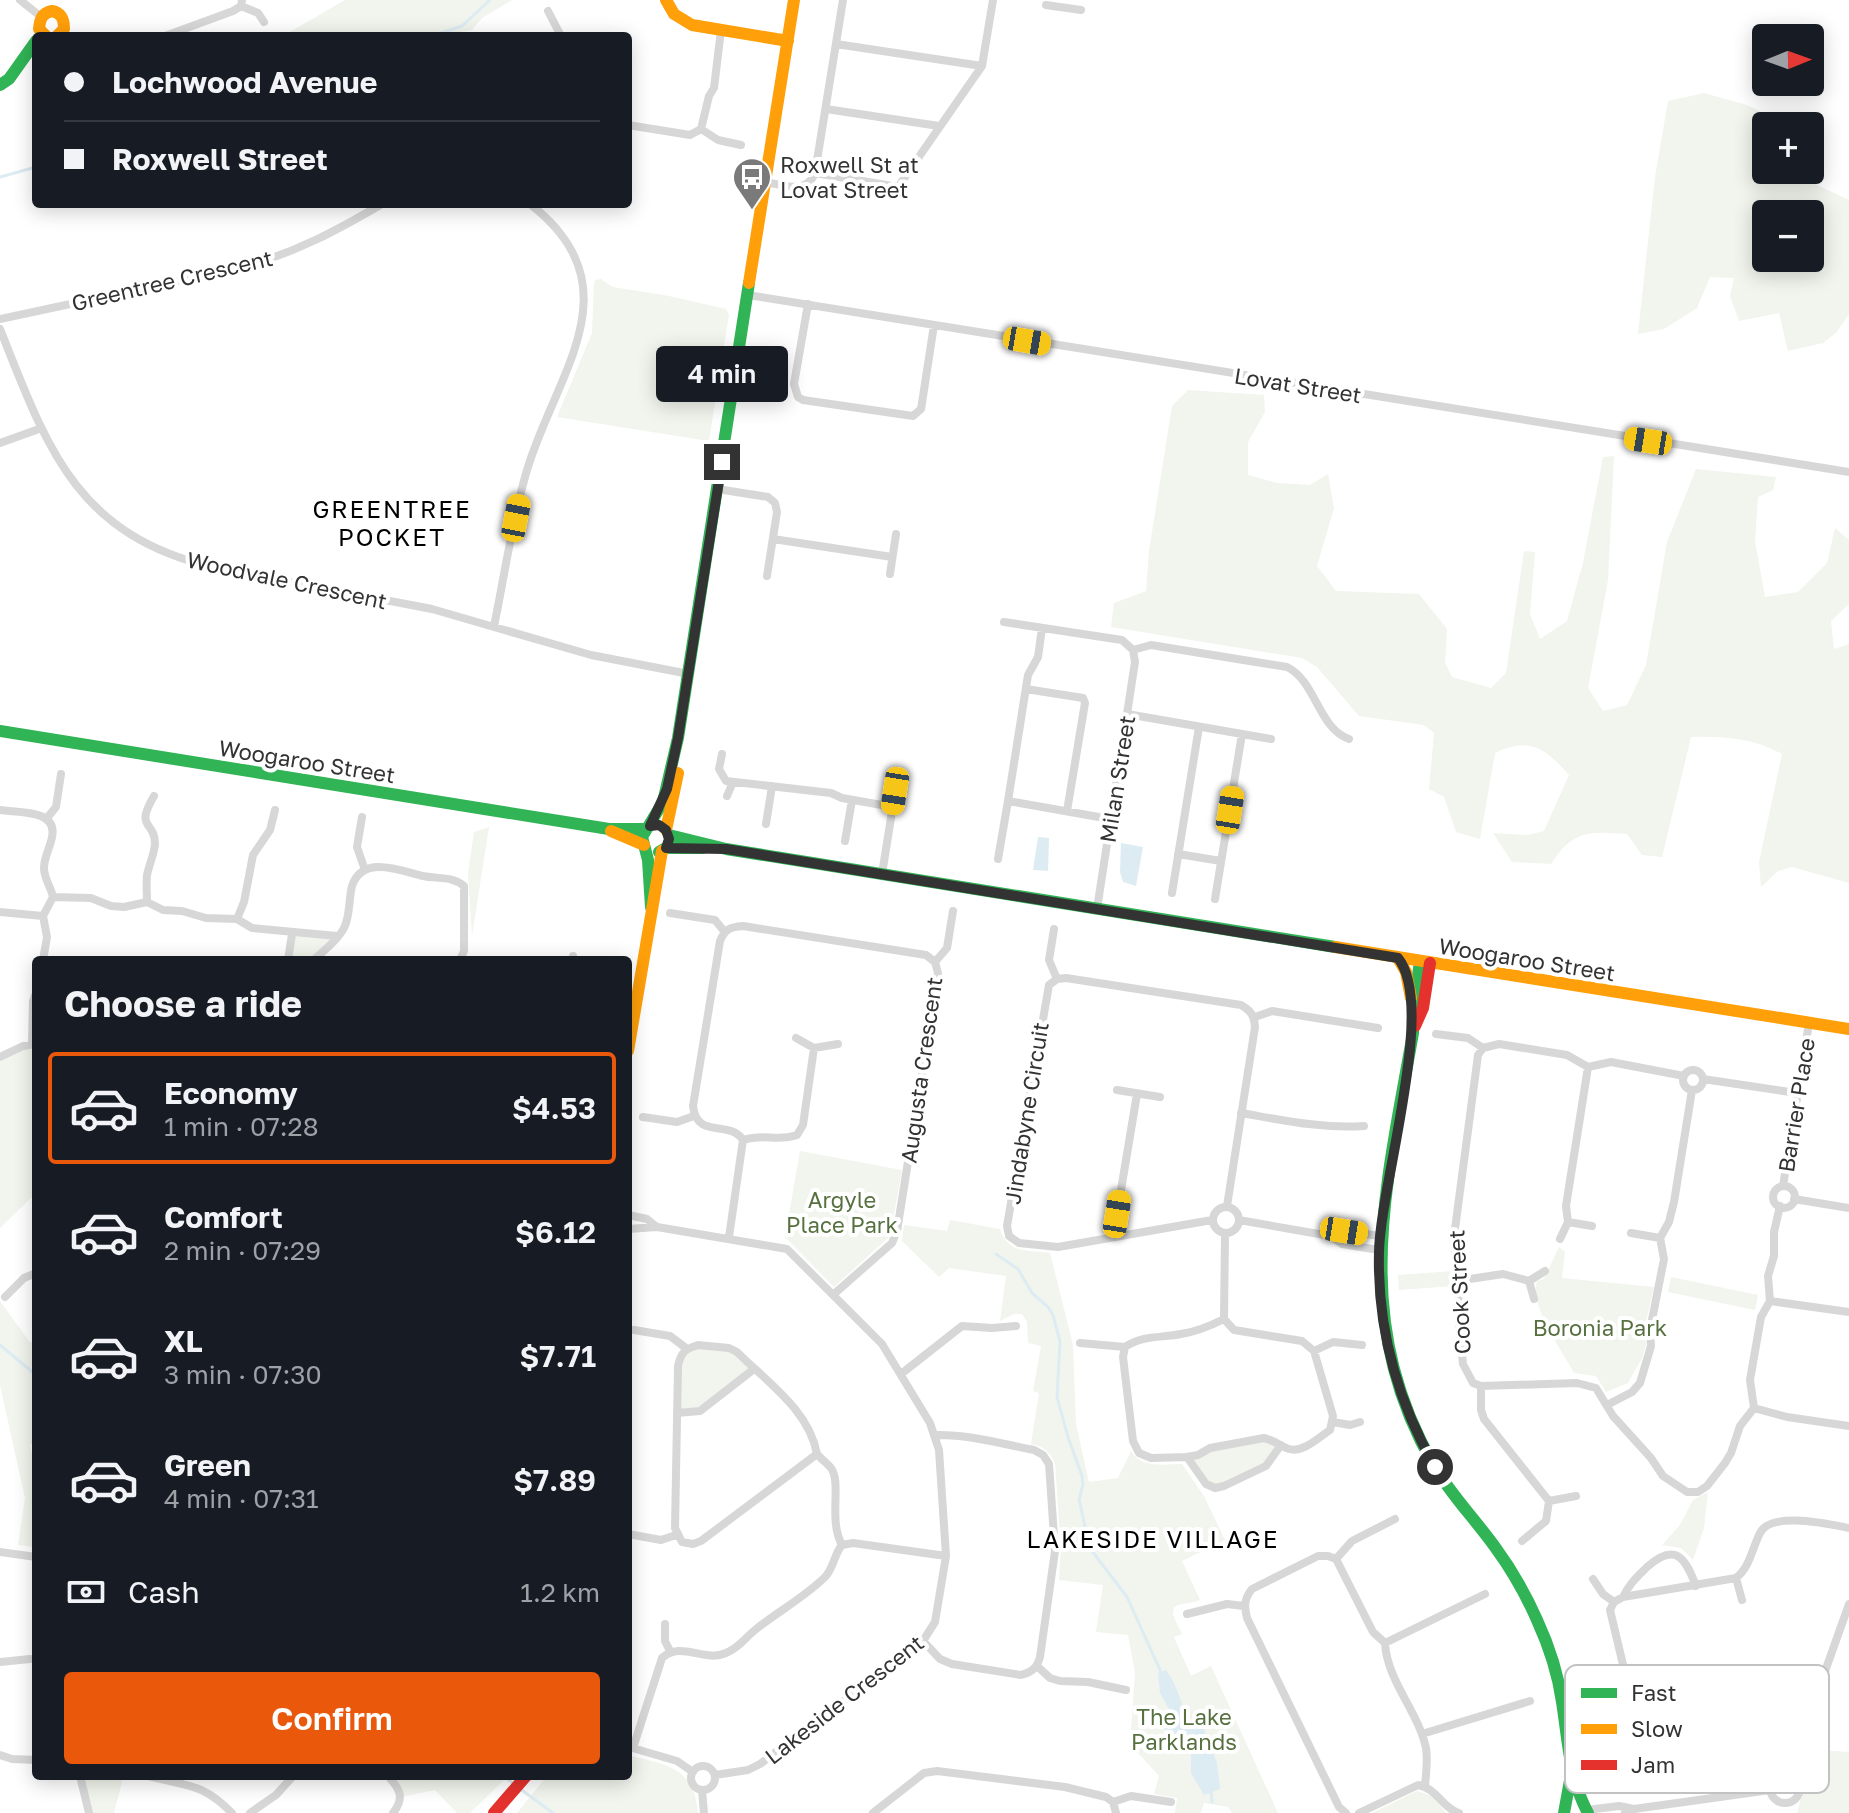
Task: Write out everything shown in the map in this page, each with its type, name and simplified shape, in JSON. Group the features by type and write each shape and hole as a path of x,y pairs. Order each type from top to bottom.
{"street":[{"path":"20,0 40,16"},
{"path":"60,12 69,0"},
{"path":"666,0 681,21 788,41"},
{"path":"651,907 642,837 667,789 678,738 794,0"},
{"path":"765,182 803,187 810,184 815,173 843,0"},
{"path":"815,173 898,187 982,66 990,0"},
{"path":"176,32 233,11 241,3 258,13 264,22"},
{"path":"1046,5 1064,4 1081,10"},
{"path":"40,32 40,16 47,11 60,12"},
{"path":"548,11 559,32"},
{"path":"60,12 65,20 63,32"},
{"path":"632,126 690,135 701,129 714,88 721,30"},
{"path":"836,44 982,66"},
{"path":"0,85 9,79 32,49"},
{"path":"826,109 939,126"},
{"path":"701,129 718,140 741,145"},
{"name":"Greentree Crescent","path":"0,319 247,266 280,256 333,233 375,208"},
{"path":"494,626 527,471 584,323 583,282 576,261 555,226 535,208"},
{"name":"Lovat Street","path":"748,295 1849,472"},
{"path":"808,304 794,384 798,397 803,400 913,416 921,409 934,325"},
{"name":"Woodvale Crescent","path":"0,329 39,429 70,479 110,520 162,551 212,567 432,609 591,655 689,674"},
{"path":"0,443 39,429"},
{"path":"717,489 772,500 777,512 767,576"},
{"path":"890,574 896,534"},
{"path":"773,539 892,557"},
{"path":"1004,622 1122,640 1133,650 1151,645 1287,667 1303,679 1336,731 1349,739"},
{"path":"998,859 1028,675 1038,657 1042,628"},
{"name":"Milan Street","path":"1097,909 1135,662 1133,650"},
{"path":"1026,689 1083,698 1085,703 1067,811"},
{"path":"1127,714 1271,739"},
{"path":"1172,893 1199,727"},
{"name":"Woogaroo Street","path":"0,731 609,829 659,825 666,841"},
{"path":"1215,899 1242,734"},
{"path":"632,1026 651,907 677,778 678,738"},
{"path":"722,754 719,769 726,781 831,793 893,807"},
{"path":"47,818 56,807 61,774"},
{"path":"882,874 898,774"},
{"path":"727,796 733,782"},
{"path":"766,824 772,786"},
{"path":"147,902 147,876 155,847 154,838 145,823 145,811 154,796"},
{"path":"845,841 852,800"},
{"path":"1008,801 1110,819"},
{"path":"0,810 39,814 47,818 53,834 44,869 53,897 43,916 47,937 44,956"},
{"path":"237,919 244,902 253,855 270,830 275,810"},
{"path":"362,817 357,847 365,870"},
{"name":"Woogaroo Street","path":"609,829 654,852 666,841"},
{"name":"Woogaroo Street","path":"666,841 1849,1029"},
{"path":"1178,854 1221,861"},
{"path":"318,956 342,933 357,876 365,870 387,867 458,880 464,886 462,956"},
{"path":"53,897 91,898 111,906 124,907 147,902 163,910 182,911 206,918 237,919 252,928 337,936"},
{"name":"Augusta Crescent","path":"935,962 947,948 953,911"},
{"path":"0,912 43,916"},
{"name":"Augusta Crescent","path":"670,913 715,920 724,931 733,926 743,926 926,955 935,962 938,973 897,1231 892,1243 834,1294"},
{"path":"1054,929 1049,960 1057,979 1241,1005 1255,1017"},
{"path":"724,931 693,1106 694,1116 701,1124 731,1131 743,1140 729,1237"},
{"path":"289,956 292,934"},
{"path":"1398,958 1406,972 1413,1009 1413,1033 1380,1243 1383,1329 1391,1368 1405,1410 1435,1467 1496,1548 1528,1601 1554,1665 1565,1727"},
{"path":"1413,1009 1425,963"},
{"path":"1413,1033 1423,1008 1425,963"},
{"path":"1426,985 1435,977 1460,968"},
{"name":"Jindabyne Circuit","path":"1057,979 1049,985 1045,994 1007,1226 1009,1236 1019,1243 1058,1247 1212,1220"},
{"path":"1255,1017 1272,1011 1378,1028"},
{"path":"1227,1206 1255,1017"},
{"name":"Barrier Place","path":"1783,1186 1809,1023"},
{"path":"1436,1034 1468,1038 1483,1048 1499,1044 1567,1055 1588,1067 1611,1062 1684,1076"},
{"path":"796,1038 814,1048 838,1044"},
{"path":"0,1057 32,1045"},
{"path":"743,1140 758,1135 785,1139 797,1135 803,1125 814,1048"},
{"name":"Cook Street","path":"1483,1048 1478,1055 1453,1244 1463,1280 1457,1304 1467,1376 1481,1386 1577,1383 1596,1388 1613,1416 1663,1476 1687,1492 1698,1492 1707,1486 1725,1463 1740,1426 1754,1408"},
{"path":"1560,1239 1568,1222 1566,1206 1588,1067"},
{"path":"1695,1069 1703,1079 1699,1088 1692,1090 1685,1086 1684,1076 1695,1069"},
{"path":"1703,1079 1797,1093"},
{"path":"1117,1090 1160,1097"},
{"path":"1607,1405 1632,1392 1640,1383 1651,1346 1650,1330 1664,1259 1660,1238 1669,1222 1674,1202 1692,1090"},
{"path":"1118,1236 1117,1214 1137,1094"},
{"path":"1241,1113 1315,1126 1364,1126"},
{"path":"643,1117 677,1122 694,1116"},
{"path":"1783,1186 1792,1189 1794,1199 1787,1207 1780,1206 1774,1202 1773,1194 1783,1186"},
{"path":"1794,1199 1849,1208"},
{"path":"1227,1206 1236,1211 1239,1220 1235,1230 1225,1234 1216,1229 1212,1220 1216,1210 1227,1206"},
{"path":"1780,1206 1774,1232 1774,1256 1768,1276 1770,1301 1761,1317 1750,1380 1754,1408 1787,1417 1849,1426"},
{"name":"Lakeside Crescent","path":"632,1216 647,1219 657,1227"},
{"path":"1239,1220 1330,1236 1342,1244 1380,1243"},
{"path":"1568,1222 1592,1226"},
{"name":"Lakeside Crescent","path":"632,1229 657,1227 787,1249 873,1334 901,1374 935,1435 939,1450 946,1556 935,1622 923,1641 760,1764 748,1770 715,1775 707,1767 699,1767 693,1772 677,1761 632,1748"},
{"path":"1631,1233 1660,1238"},
{"path":"1224,1319 1207,1328 1145,1338 1125,1347 1123,1357 1133,1441 1139,1453 1151,1458 1187,1457 1210,1448 1264,1438 1297,1450 1330,1430 1333,1422 1314,1351 1302,1341 1234,1330 1224,1319 1225,1234"},
{"path":"1463,1280 1503,1274 1529,1281 1545,1271"},
{"path":"5,1297 24,1278 32,1275"},
{"path":"1529,1281 1534,1299"},
{"path":"1770,1301 1849,1312"},
{"path":"901,1374 962,1326 1016,1326"},
{"path":"634,1330 670,1336 686,1348"},
{"path":"1314,1351 1333,1342 1362,1345"},
{"path":"1080,1343 1125,1347"},
{"path":"817,1454 701,1541 693,1544 682,1542 676,1535 680,1355 686,1348 698,1345 729,1348 737,1352 800,1413 812,1434 817,1454 831,1467 834,1475 834,1524 842,1545"},
{"path":"677,1413 700,1411 754,1369"},
{"path":"1481,1386 1484,1419 1549,1501 1546,1521 1522,1541"},
{"path":"1333,1422 1350,1425 1360,1422"},
{"path":"923,1641 940,1659 952,1664 1021,1675 1031,1673 1037,1666 1055,1551 1049,1464 1043,1455 1034,1450 957,1434 935,1435"},
{"path":"1187,1457 1206,1484 1215,1488 1266,1466 1281,1445"},
{"path":"1549,1501 1576,1496"},
{"path":"1336,1559 1352,1541 1395,1519"},
{"path":"1622,1665 1610,1618 1614,1602 1623,1597 1736,1578 1744,1571 1761,1529 1769,1522 1781,1520 1849,1528"},
{"path":"632,1535 661,1540 676,1535"},
{"path":"632,1745 662,1658 670,1651 681,1650 707,1656 723,1655 739,1647 751,1633 826,1576 842,1545 853,1543 946,1556"},
{"path":"0,1552 32,1556"},
{"path":"1623,1597 1628,1584 1661,1555 1670,1553 1689,1567 1696,1586"},
{"path":"1336,1559 1318,1556 1252,1589 1246,1596 1244,1606 1332,1793 1346,1813"},
{"path":"1336,1559 1373,1632 1385,1643 1386,1660 1422,1734 1427,1762 1425,1786"},
{"path":"1736,1578 1742,1600"},
{"path":"1593,1579 1603,1594 1614,1602"},
{"path":"1385,1643 1485,1594"},
{"path":"1187,1614 1227,1604 1244,1606"},
{"path":"1827,1665 1849,1604"},
{"path":"665,1624 665,1641 670,1651"},
{"path":"0,1662 30,1659"},
{"path":"1037,1666 1050,1678 1060,1681 1088,1682 1126,1690"},
{"path":"1422,1734 1530,1701"},
{"path":"0,1755 32,1760"},
{"path":"873,1813 924,1773 937,1771 1065,1787 1106,1797 1113,1802 1116,1813"},
{"path":"693,1772 693,1784 702,1790"},
{"path":"702,1790 712,1786 715,1775"},
{"path":"81,1780 89,1813"},
{"path":"165,1780 200,1788 214,1795 232,1813"},
{"path":"250,1813 276,1795 289,1780"},
{"path":"392,1780 399,1788 401,1797 393,1813"},
{"path":"494,1813 523,1780"},
{"path":"1359,1813 1418,1785 1425,1786 1454,1812"},
{"path":"702,1790 704,1813"},
{"path":"1563,1812 1576,1804 1587,1810 1619,1806 1630,1811 1748,1793"},
{"path":"1772,1793 1776,1800 1787,1803 1797,1798 1798,1793"},
{"path":"1113,1802 1131,1796 1171,1802"},
{"path":"1680,1802 1682,1813"},
{"path":"1787,1803 1790,1813"}],"green space":[{"path":"345,0 512,0 482,18 472,30 460,32 290,32"},
{"path":"1704,93 1761,112 1752,112 1752,184 1815,184 1849,200 1849,314 1837,332 1823,343 1788,351 1779,313 1739,321 1730,296 1734,278 1710,277 1697,308 1664,329 1638,334 1655,177 1668,101"},
{"path":"601,279 613,287 726,309 729,314 709,441 557,417 592,333 594,283"},
{"path":"1188,390 1264,395 1265,412 1248,442 1248,475 1277,483 1310,485 1328,474 1334,508 1317,566 1336,591 1419,594 1447,629 1445,663 1452,677 1491,688 1506,673 1524,551 1535,552 1530,614 1540,639 1567,621 1583,563 1603,457 1614,456 1608,580 1588,688 1603,711 1627,705 1646,665 1667,542 1696,469 1776,477 1773,490 1758,497 1755,541 1765,597 1798,592 1827,563 1835,528 1849,540 1849,604 1831,621 1834,649 1849,644 1849,883 1792,867 1778,871 1761,887 1759,862 1782,754 1760,744 1726,738 1691,737 1662,857 1642,855 1627,834 1592,833 1567,845 1551,864 1512,862 1493,833 1528,835 1544,831 1569,775 1544,752 1518,745 1495,753 1480,839 1456,832 1444,797 1429,789 1434,733 1424,725 1359,716 1317,667 1302,658 1111,627 1114,603 1146,591 1149,551 1172,406"},
{"path":"489,827 472,936 468,873 474,832"},
{"path":"292,934 337,936 318,956 289,956"},
{"path":"32,1045 32,1197 0,1228 0,1057"},
{"name":"Argyle Place Park","path":"800,1151 902,1170 890,1236 834,1287 785,1237"},
{"name":"The Lake Parklands","path":"950,1220 1000,1229 1013,1247 1050,1253 1073,1345 1076,1424 1089,1482 1118,1478 1131,1451 1147,1463 1182,1464 1204,1496 1225,1540 1182,1561 1200,1600 1174,1607 1173,1615 1182,1634 1174,1637 1191,1676 1211,1666 1278,1813 1232,1813 1228,1807 1204,1803 1201,1813 1175,1813 1177,1798 1154,1794 1159,1776 1130,1744 1135,1673 1128,1635 1096,1632 1103,1585 1059,1580 1061,1548 1055,1463 1046,1450 1031,1444 1039,1393 1033,1391 1041,1346 1028,1343 1027,1322 1022,1314 1014,1314 1000,1321 1006,1276 949,1268 939,1277 902,1241 904,1225 947,1231"},
{"name":"Boronia Park","path":"1559,1247 1565,1252 1562,1278 1654,1287 1645,1326 1646,1345 1628,1383 1606,1392 1596,1376 1574,1373 1548,1328 1538,1303 1537,1281 1544,1279"},
{"path":"1453,1271 1453,1286 1399,1290 1398,1275"},
{"path":"1671,1277 1758,1295 1755,1310 1668,1292"},
{"path":"0,1301 32,1343 32,1547 18,1545 25,1498 0,1385"},
{"path":"686,1348 729,1348 754,1369 700,1411 677,1413 678,1366"},
{"path":"1264,1438 1281,1445 1272,1460 1215,1488 1187,1457 1210,1448"},
{"path":"1708,1492 1704,1528 1693,1560 1681,1548 1662,1545 1680,1525 1693,1500"},
{"path":"1829,1751 1849,1752 1849,1813 1797,1813 1802,1793 1829,1793"},
{"path":"632,1756 676,1770 691,1786 698,1813 517,1813 544,1780 632,1780"},
{"path":"81,1780 121,1780 114,1813 89,1813"},
{"path":"390,1780 504,1780 470,1813 457,1813 435,1790 401,1797"},
{"path":"1417,1791 1432,1796 1446,1813 1372,1813"}],"shaded area":[{"path":"1038,837 1049,838 1048,871 1033,870"},
{"path":"1121,843 1143,847 1136,886 1123,882 1120,872"},
{"path":"1166,1670 1191,1726 1204,1729 1217,1763 1220,1789 1204,1795 1191,1773 1191,1754 1164,1728 1169,1709 1160,1693 1158,1673"}],"waterway":[{"path":"444,32 462,26 490,0"},
{"path":"0,177 32,168"},
{"path":"996,1254 1018,1269 1032,1293 1053,1315 1060,1342 1057,1397 1082,1476 1079,1499 1087,1536 1092,1551 1127,1597 1161,1672"},
{"path":"0,1345 32,1372"},
{"path":"509,1780 513,1783"},
{"path":"519,1788 553,1813"},
{"path":"1211,1792 1212,1802"}],"traffic: fast":[{"path":"0,85 9,79 32,47"},
{"path":"651,907 648,860 642,837 663,802 678,738 749,283"},
{"path":"0,731 609,829 646,829"},
{"path":"669,835 726,849 1335,947"},
{"path":"659,852 666,848 703,848"},
{"path":"1420,962 1413,1033 1393,1145 1382,1252 1383,1304 1391,1357 1407,1410 1433,1464 1507,1565 1523,1592 1552,1660 1565,1723"},
{"path":"1564,1813 1568,1793"},
{"path":"1580,1793 1588,1813"}],"traffic: slow":[{"path":"666,0 674,14 692,25 788,41"},
{"path":"749,283 794,0"},
{"path":"42,32 40,22 44,15 52,11 60,15 64,23 61,32"},
{"path":"666,830 678,773"},
{"path":"611,831 644,845"},
{"path":"632,1027 662,851"},
{"path":"1335,947 1849,1029"},
{"path":"1398,958 1406,972 1411,998"}],"traffic: jam":[{"path":"1415,1026 1423,1008 1430,963"},
{"path":"494,1813 523,1780"}],"place":[{"name":"Roxwell St at Lovat Street","path":"752,211"}],"district":[{"name":"GREENTREE POCKET","path":"392,522"},
{"name":"LAKESIDE VILLAGE","path":"1153,1538"}],"route":[{"path":"722,462 678,738 663,802 650,826 659,825 666,830 669,839 666,848 726,849 1398,958 1406,972 1411,996 1413,1033 1380,1236 1379,1286 1391,1368 1405,1410 1435,1467"}]}
